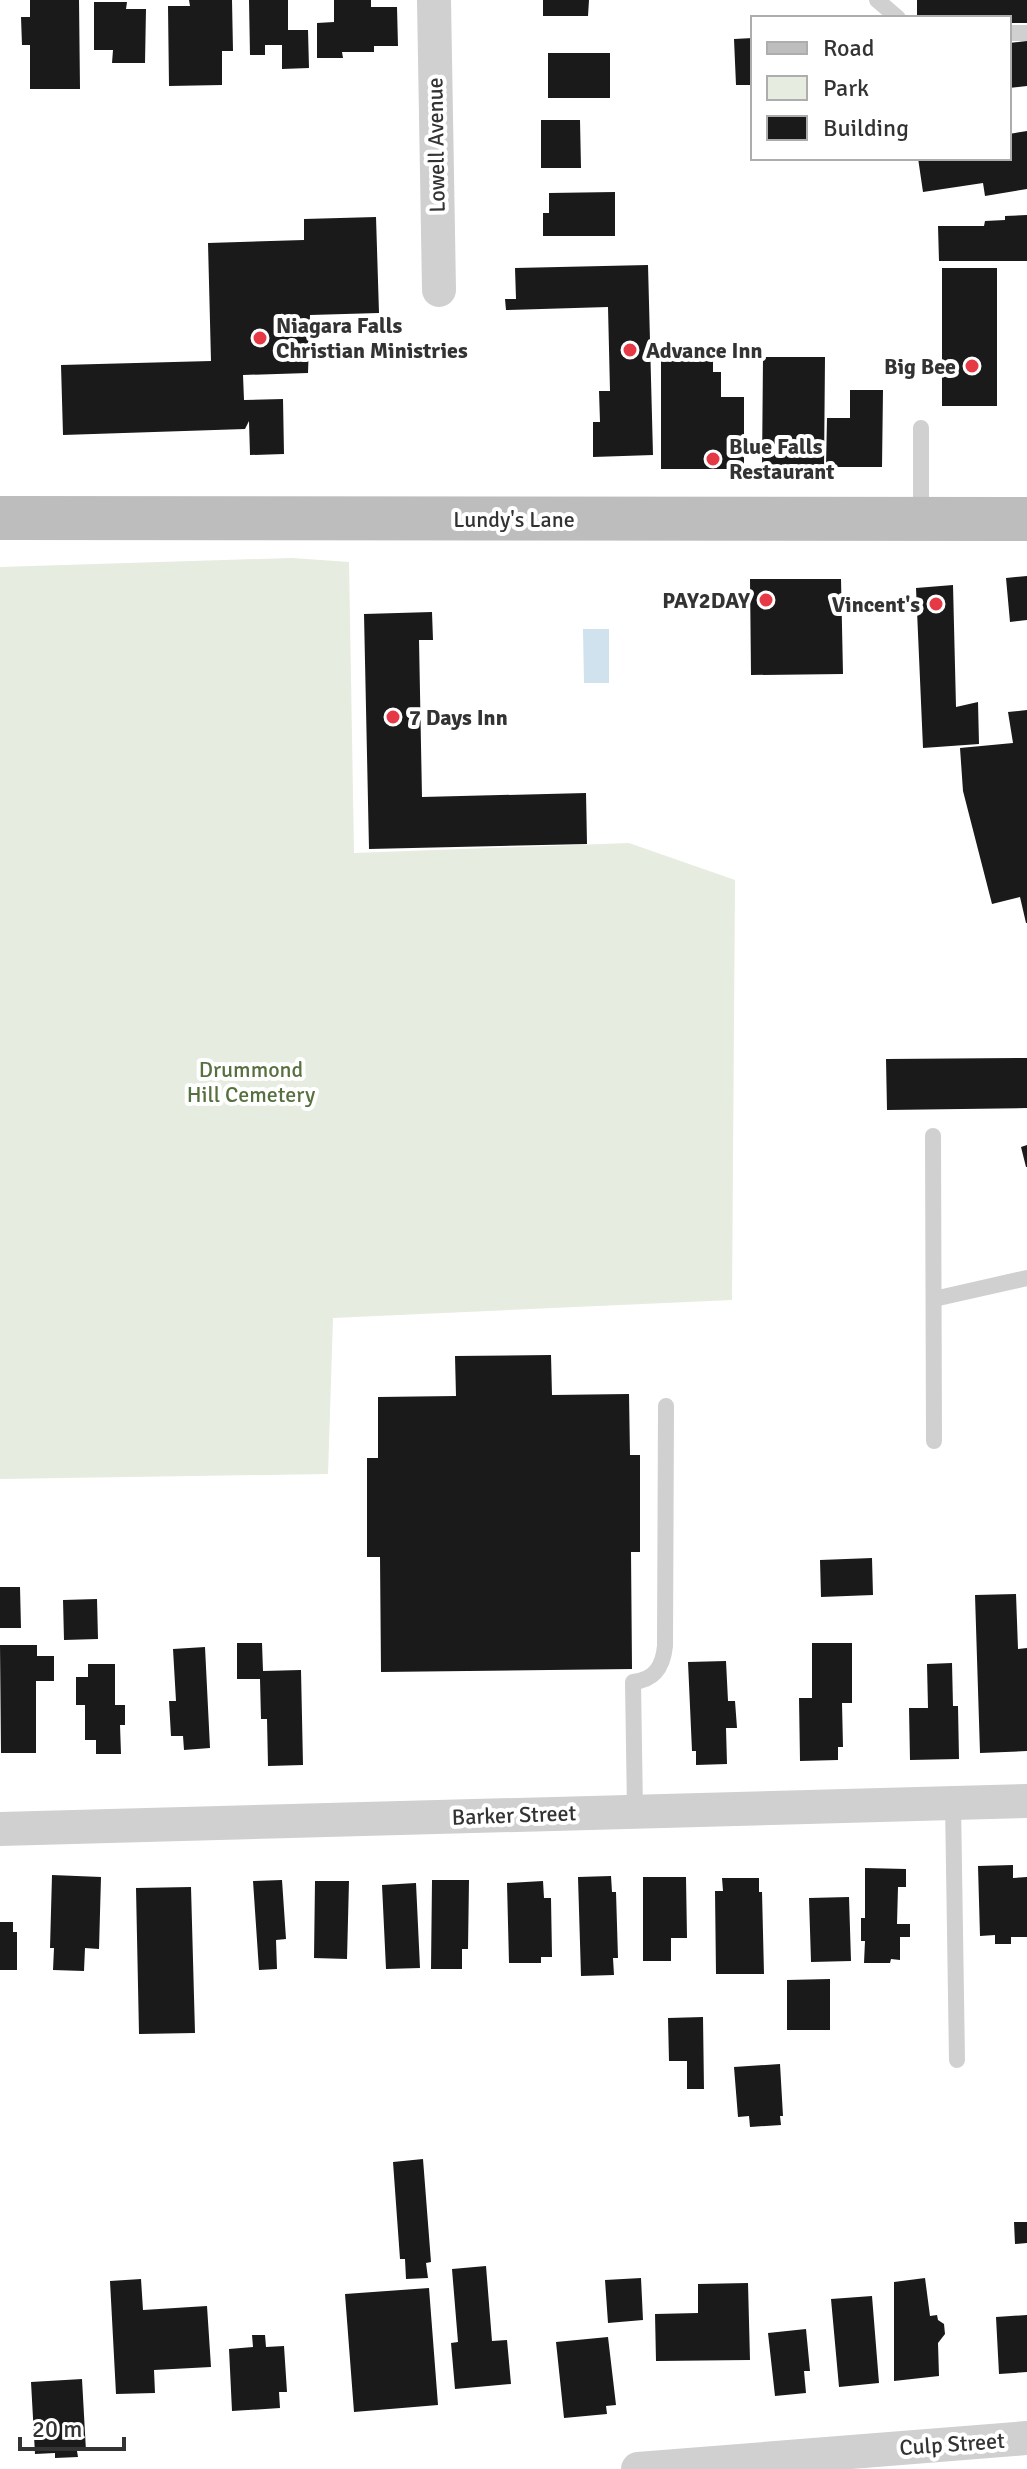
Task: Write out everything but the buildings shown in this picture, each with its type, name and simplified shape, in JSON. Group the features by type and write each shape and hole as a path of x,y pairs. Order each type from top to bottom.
{"main road":[{"name":"Lundy's Lane","path":"0,518 1027,519"}],"street":[{"name":"Lowell Avenue","path":"434,0 439,290"},
{"name":"Barker Street","path":"0,1829 1027,1801"},
{"name":"Culp Street","path":"638,2469 828,2461 1027,2438"}],"lane":[{"path":"877,0 896,16"},
{"path":"921,428 921,519"},
{"path":"933,1136 934,1441"},
{"path":"934,1299 1027,1278"},
{"path":"635,1811 633,1682 646,1680 656,1672 664,1659 665,1646 666,1406"},
{"path":"953,1803 957,2060"}],"green space":[{"name":"Drummond Hill Cemetery","path":"292,558 349,562 354,853 629,843 735,880 732,1300 333,1318 328,1474 0,1479 0,567"}],"water":[{"path":"583,629 609,629 609,683 584,683"}],"place":[{"name":"Niagara Falls Christian Ministries","path":"260,338"},
{"name":"Advance Inn","path":"630,350"},
{"name":"Big Bee","path":"972,366"},
{"name":"Blue Falls Restaurant","path":"713,459"},
{"name":"PAY2DAY","path":"766,600"},
{"name":"Vincent's","path":"936,604"},
{"name":"7 Days Inn","path":"393,717"}]}
